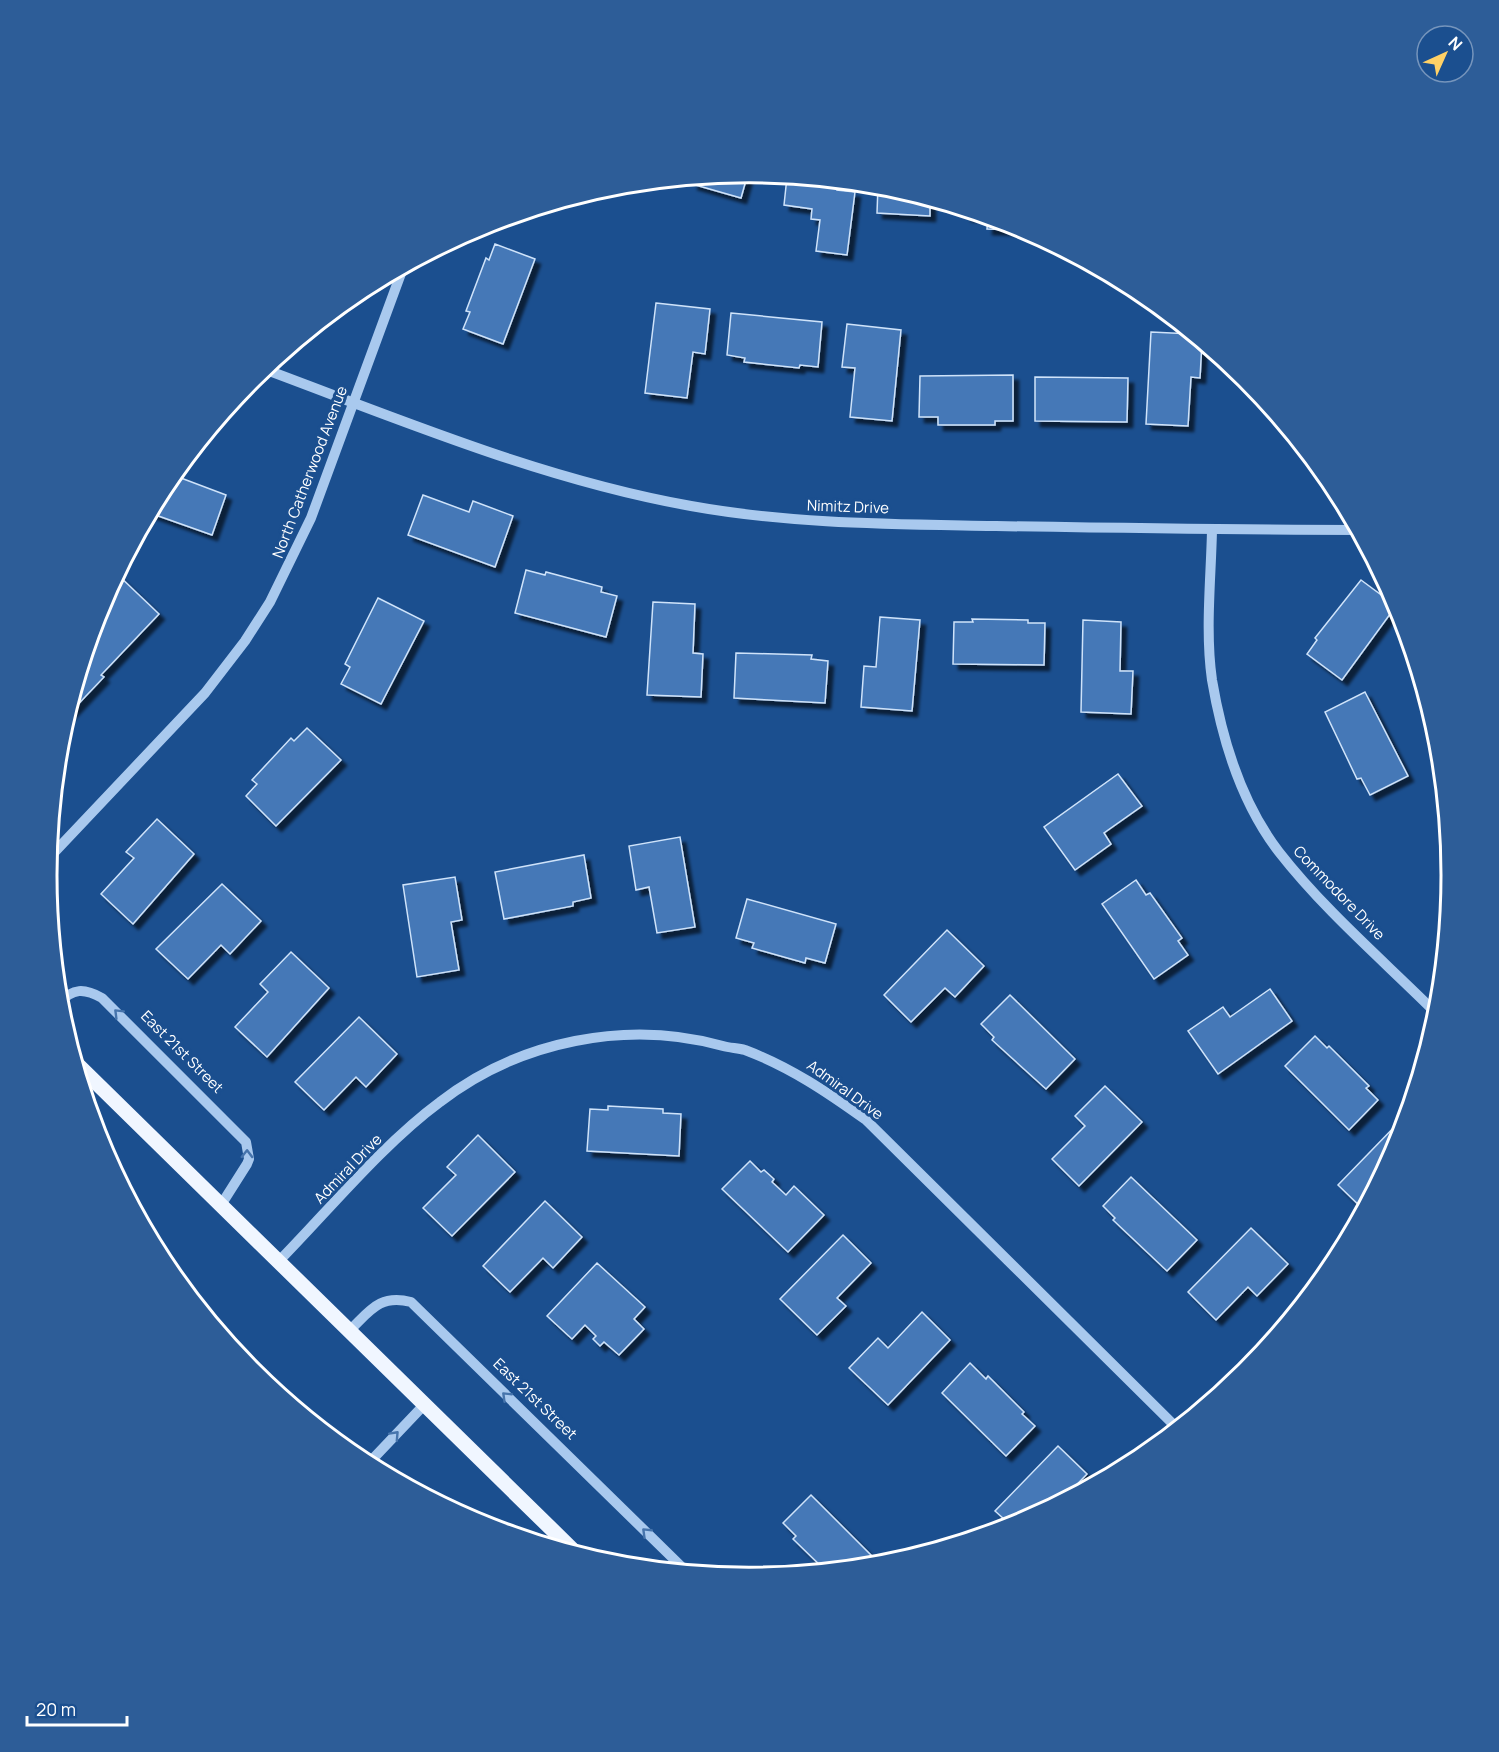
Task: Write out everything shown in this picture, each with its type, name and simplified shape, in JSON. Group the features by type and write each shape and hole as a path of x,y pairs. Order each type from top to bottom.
{"main road":[{"path":"86,1073 567,1544"}],"street":[{"name":"North Catherwood Avenue","path":"58,849 205,693 245,641 270,602 300,546 399,278"},
{"name":"Nimitz Drive","path":"274,373 553,474 629,494 752,516 826,522 1212,530 1349,530"},
{"name":"Commodore Drive","path":"1212,530 1209,634 1212,680 1226,741 1245,793 1271,841 1300,878 1430,1007"},
{"name":"East 21st Street","path":"67,994 77,990 102,998 246,1142 247,1164 221,1205"},
{"name":"Admiral Drive","path":"279,1262 414,1122 480,1075 524,1055 570,1041 634,1034 698,1038 744,1050 773,1061 815,1083 866,1120 1173,1424"},
{"name":"East 21st Street","path":"349,1331 380,1303 393,1298 411,1302 680,1565"},
{"path":"374,1458 424,1405"}],"building":[{"path":"745,183 741,198 698,186"},
{"path":"786,185 855,192 847,255 816,251 820,220 811,219 812,209 784,205"},
{"path":"878,196 930,207 930,216 877,213"},
{"path":"495,244 535,259 503,344 463,329 470,312 466,311 486,258 489,260"},
{"path":"656,303 710,309 705,354 693,352 687,398 645,393"},
{"path":"731,313 822,322 818,367 800,365 799,368 744,362 745,358 727,355"},
{"path":"847,324 901,330 892,421 850,417 855,368 842,367"},
{"path":"1151,332 1179,333 1201,351 1200,378 1191,377 1188,426 1146,424"},
{"path":"1013,375 1013,421 995,421 995,425 938,425 938,417 919,417 920,376"},
{"path":"1035,377 1128,378 1127,422 1035,421"},
{"path":"183,479 226,495 212,535 159,516"},
{"path":"423,495 469,512 473,501 513,516 495,567 408,535"},
{"path":"526,570 545,575 546,572 602,587 601,592 617,596 606,637 515,613"},
{"path":"124,580 159,614 101,675 104,677 80,703 94,653"},
{"path":"1361,580 1382,596 1390,614 1342,680 1307,654 1317,640 1315,638"},
{"path":"378,598 424,621 381,704 341,684 350,667 345,664"},
{"path":"653,602 695,604 693,653 703,654 701,697 647,695"},
{"path":"880,617 920,620 912,711 861,707 864,666 876,667"},
{"path":"972,619 1028,620 1028,623 1045,623 1044,665 953,664 954,622 973,622"},
{"path":"1083,620 1121,622 1120,671 1133,671 1131,714 1081,712"},
{"path":"736,653 812,655 811,659 828,661 825,703 734,698"},
{"path":"1365,692 1408,776 1370,795 1361,778 1357,779 1325,712"},
{"path":"307,728 341,760 276,826 246,796 257,784 252,780 291,738 294,741"},
{"path":"1118,774 1142,806 1104,833 1111,844 1075,870 1044,827"},
{"path":"157,819 194,854 133,924 101,894 134,858 126,852"},
{"path":"680,837 695,927 657,933 649,887 636,890 629,846"},
{"path":"584,855 591,898 573,902 573,906 504,919 495,872"},
{"path":"455,877 462,920 451,922 459,970 417,977 403,885"},
{"path":"1136,880 1146,895 1150,893 1182,938 1178,941 1188,955 1154,979 1102,904"},
{"path":"222,884 261,921 230,954 221,945 188,979 156,949"},
{"path":"747,899 836,924 825,963 806,958 805,963 752,948 754,943 736,938"},
{"path":"947,930 984,966 955,997 945,988 911,1022 884,995"},
{"path":"291,952 329,988 267,1057 235,1027 268,992 260,984"},
{"path":"1270,989 1292,1021 1218,1074 1188,1031 1223,1007 1230,1017"},
{"path":"1010,995 1075,1059 1046,1089 992,1040 994,1037 981,1024"},
{"path":"359,1017 397,1054 366,1087 356,1077 324,1110 295,1082"},
{"path":"1315,1036 1327,1048 1329,1046 1369,1086 1366,1088 1378,1100 1349,1130 1285,1066"},
{"path":"1105,1086 1142,1122 1079,1186 1052,1159 1085,1126 1075,1116"},
{"path":"608,1106 663,1109 663,1113 681,1114 679,1156 587,1151 590,1109 608,1110"},
{"path":"1394,1127 1371,1182 1359,1205 1338,1185"},
{"path":"478,1135 515,1172 452,1236 423,1208 456,1175 447,1167"},
{"path":"750,1161 761,1172 764,1170 774,1179 772,1182 786,1195 794,1186 824,1215 788,1252 722,1189"},
{"path":"1131,1177 1197,1240 1167,1271 1113,1220 1115,1218 1103,1206"},
{"path":"545,1201 582,1237 553,1268 543,1258 510,1292 483,1266"},
{"path":"1251,1228 1288,1264 1257,1296 1248,1287 1216,1320 1188,1292"},
{"path":"843,1235 871,1263 837,1298 846,1306 817,1335 780,1299"},
{"path":"597,1263 645,1307 634,1319 644,1329 619,1355 604,1342 600,1346 593,1339 596,1336 585,1325 572,1339 547,1316"},
{"path":"922,1312 950,1340 888,1405 849,1368 878,1338 888,1348"},
{"path":"970,1363 986,1379 988,1376 1035,1426 1006,1456 942,1393"},
{"path":"1058,1446 1087,1474 1074,1488 1015,1516 1005,1520 995,1511"},
{"path":"811,1495 873,1557 820,1565 793,1539 796,1536 783,1523"}]}
